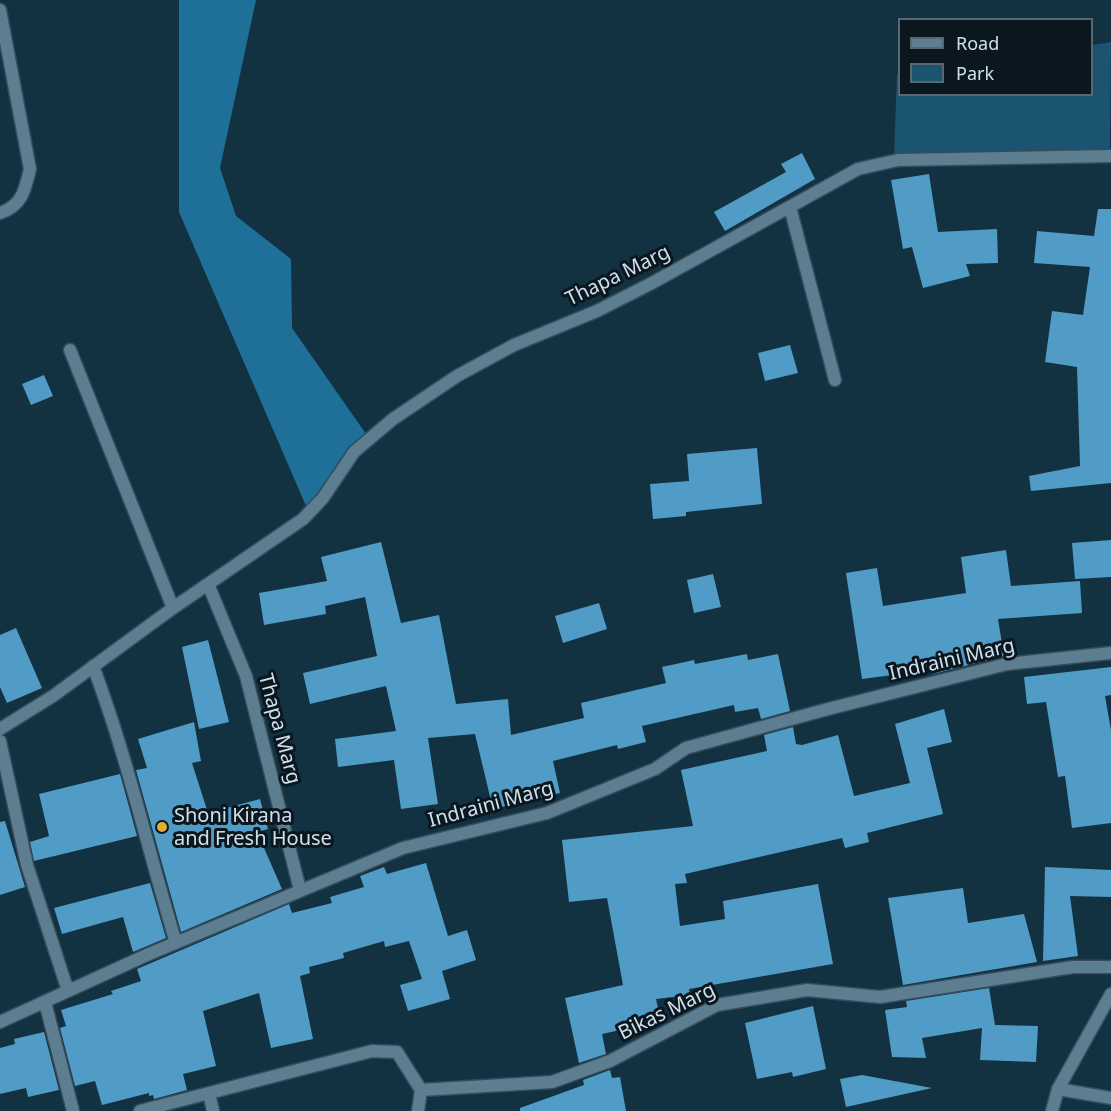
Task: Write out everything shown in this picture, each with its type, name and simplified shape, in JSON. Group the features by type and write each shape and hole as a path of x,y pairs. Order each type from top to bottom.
{"street":[{"path":"0,10 30,169 25,194 13,209 0,213"},
{"name":"Thapa Marg","path":"0,729 303,519 323,498 354,452 393,419 457,376 514,345 597,311 858,169 898,160 1111,156"},
{"path":"790,207 835,380"},
{"path":"70,350 173,608"},
{"name":"Thapa Marg","path":"208,584 246,676 300,890"},
{"name":"Indraini Marg","path":"0,1022 176,943 403,848 547,813 655,769 686,748 828,708 1007,664 1111,653"},
{"path":"93,666 116,725 143,835 176,943"},
{"path":"0,741 27,865 68,991"},
{"name":"Bikas Marg","path":"421,1090 552,1082 610,1061 717,1005 807,990 880,997 1073,967 1111,967"},
{"path":"1052,1111 1058,1089 1111,994"},
{"path":"45,1002 73,1111"},
{"path":"140,1111 372,1051 397,1052 421,1090 418,1111"},
{"path":"1058,1089 1111,1098"},
{"path":"209,1093 213,1111"}],"green space":[{"path":"1111,42 1110,154 894,158 897,74 898,96 1093,96 1093,45"}],"shaded area":[{"path":"179,0 256,0 220,168 236,216 291,259 292,328 371,441 306,506 179,212"}],"building":[{"path":"802,153 815,179 725,231 714,212 786,172 781,164"},
{"path":"929,174 938,232 997,229 998,263 966,264 970,276 923,288 912,247 903,249 891,180"},
{"path":"1098,209 1111,209 1111,483 1031,491 1029,476 1080,466 1077,367 1045,362 1052,311 1083,315 1090,267 1034,263 1037,231 1094,236"},
{"path":"790,345 798,373 765,381 758,353"},
{"path":"44,375 53,396 31,405 22,384"},
{"path":"757,448 762,504 686,512 686,516 653,519 650,484 689,481 687,454"},
{"path":"1111,540 1111,577 1075,579 1072,543"},
{"path":"381,542 401,623 439,615 456,704 508,699 511,735 584,718 581,703 666,683 662,667 694,660 695,664 747,654 748,660 778,654 790,711 761,719 758,708 735,712 734,705 642,726 646,742 618,749 617,745 553,761 560,793 493,809 475,734 428,738 438,804 401,809 394,760 338,767 335,739 396,731 386,686 310,704 303,673 377,656 365,597 325,606 326,614 264,625 259,593 327,581 321,557"},
{"path":"1006,550 1011,586 1080,581 1082,613 998,619 1004,656 932,674 931,670 862,679 846,573 877,568 883,606 966,593 961,557"},
{"path":"713,574 721,607 694,613 687,580"},
{"path":"599,603 607,629 563,643 555,616"},
{"path":"16,628 42,688 7,703 0,687 0,635"},
{"path":"208,640 229,722 199,729 182,647"},
{"path":"1111,667 1111,695 1105,696 1111,730 1111,823 1072,828 1065,776 1058,777 1046,702 1027,704 1024,677"},
{"path":"944,709 952,742 927,748 943,814 867,833 869,842 845,848 842,838 685,874 687,883 675,884 680,926 725,919 723,901 818,884 833,964 689,989 690,995 656,999 661,1021 602,1034 606,1054 579,1063 565,998 623,985 607,898 569,902 562,840 693,826 681,770 767,751 764,735 793,727 796,744 802,745 838,735 854,796 910,783 895,724"},
{"path":"194,722 201,761 192,763 208,813 260,799 268,829 257,832 282,889 181,932 136,770 147,768 138,739"},
{"path":"120,774 137,836 34,861 30,842 49,836 39,794"},
{"path":"5,821 25,887 0,895 0,822"},
{"path":"426,863 448,936 467,930 476,960 442,971 450,999 408,1011 400,985 422,979 409,941 385,947 384,941 343,953 344,958 309,967 310,973 300,976 313,1039 271,1048 259,993 203,1011 216,1066 183,1074 187,1090 154,1099 153,1095 149,1096 149,1093 102,1105 95,1081 75,1086 60,1028 66,1026 61,1010 113,994 111,991 141,981 137,969 289,904 292,913 332,903 330,897 364,887 360,876 384,867 387,874"},
{"path":"1045,867 1111,870 1111,897 1070,896 1078,956 1043,961"},
{"path":"150,883 166,938 133,952 123,917 62,934 54,908"},
{"path":"963,888 968,923 1024,914 1037,962 903,985 888,898"},
{"path":"989,988 995,1025 1038,1026 1036,1062 980,1060 982,1028 922,1038 926,1058 892,1057 885,1010 907,1007 906,1001"},
{"path":"813,1006 826,1069 793,1077 792,1072 757,1079 745,1023"},
{"path":"44,1032 59,1090 28,1097 26,1088 0,1094 0,1048 15,1044 14,1039"},
{"path":"610,1070 612,1078 620,1077 626,1111 520,1111 520,1108 584,1085 583,1080"},
{"path":"862,1075 932,1088 846,1107 840,1079"}],"place":[{"name":"Shoni Kirana and Fresh House","path":"162,827"}]}
